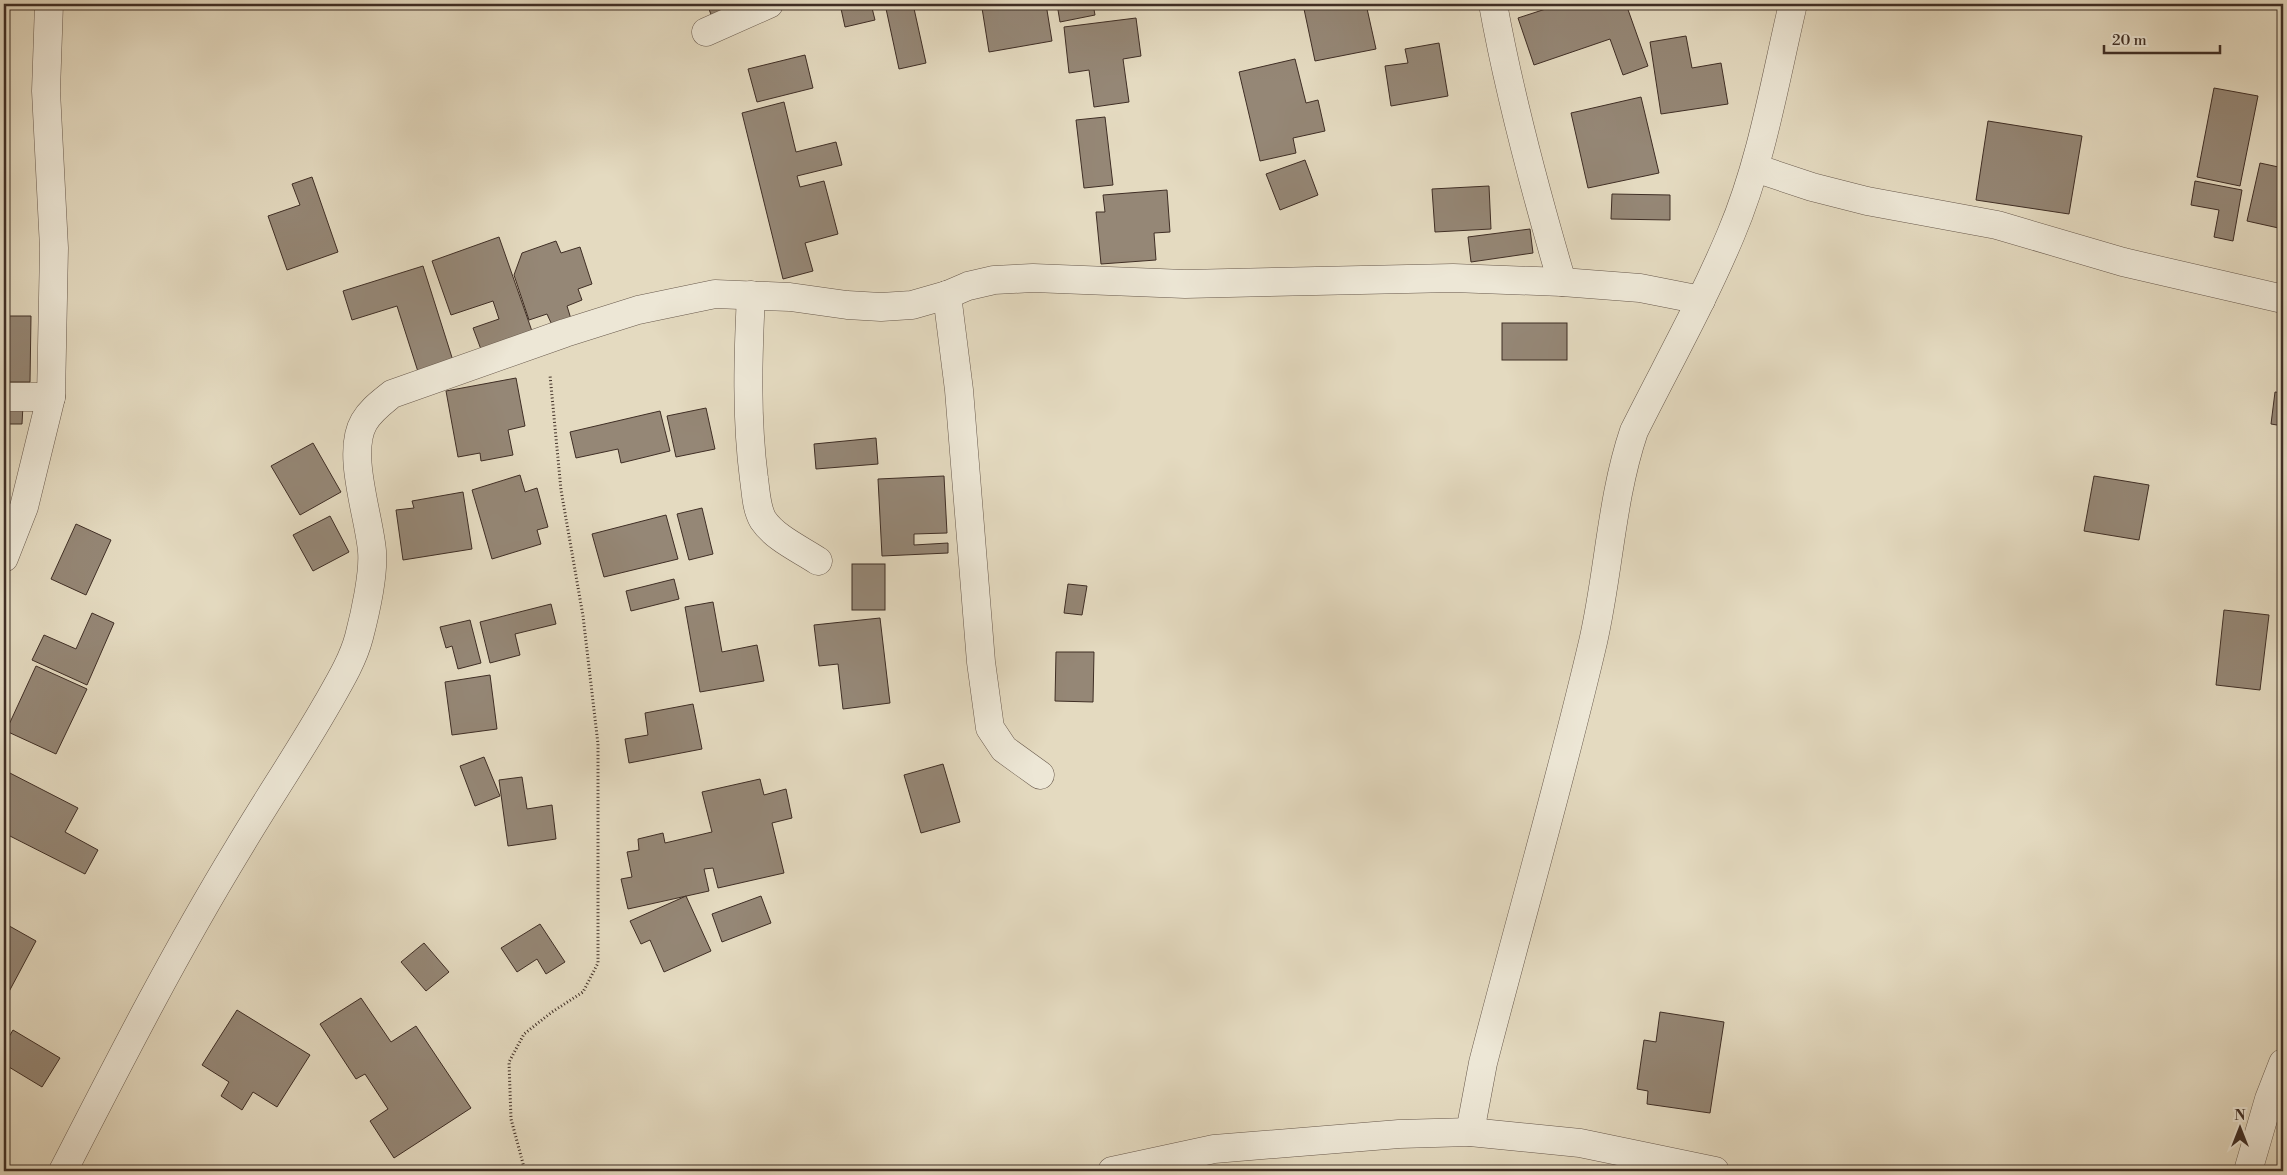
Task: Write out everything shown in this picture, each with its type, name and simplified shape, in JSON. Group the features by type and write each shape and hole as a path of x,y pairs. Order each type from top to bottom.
{"street":[{"path":"4,558 24,507 51,397 54,248 46,92 49,4"},
{"path":"706,32 769,4"},
{"path":"1493,4 1501,49 1522,134 1562,282"},
{"path":"1470,1132 1486,1053 1593,640 1613,519 1627,453 1634,431 1701,300 1732,233 1755,168 1793,4"},
{"path":"1755,168 1812,188 1867,201 1997,225 2123,262 2283,299"},
{"path":"63,1171 165,973 238,848 302,749 340,680 359,639 367,599 372,553 357,462 357,441 363,424 373,410 392,394 548,339 638,310 715,294 790,297 847,305 881,307 912,305 947,295 968,286 994,280 1033,278 1184,284 1453,278 1562,282 1640,288 1701,300"},
{"path":"751,295 748,405 757,505 762,518 771,530 818,561"},
{"path":"947,295 961,408 981,662 990,728 1004,749 1040,775"},
{"path":"4,397 51,397"},
{"path":"2248,1171 2269,1099 2283,1063"},
{"path":"1112,1171 1214,1149 1399,1134 1470,1132 1580,1143 1715,1171"}],"path":[{"path":"525,1171 511,1119 509,1062 524,1034 552,1012 583,992 598,963 598,744 584,616 561,490 548,339"}],"building":[{"path":"707,4 751,4 712,17"},
{"path":"840,4 871,4 875,20 845,27"},
{"path":"885,4 913,4 926,63 899,69"},
{"path":"1005,4 1046,4 1052,41 989,52 982,8"},
{"path":"1057,4 1093,4 1095,15 1060,22"},
{"path":"1329,4 1366,4 1376,49 1315,61 1304,9"},
{"path":"1561,4 1626,4 1648,66 1623,75 1610,39 1534,65 1518,18"},
{"path":"1136,18 1141,56 1123,59 1129,102 1094,107 1089,70 1069,73 1064,27"},
{"path":"1686,36 1692,68 1721,63 1728,104 1661,114 1650,42"},
{"path":"1439,43 1448,96 1391,106 1385,66 1408,63 1405,49"},
{"path":"805,55 813,88 757,102 748,69"},
{"path":"1295,59 1306,103 1318,100 1325,131 1293,138 1296,153 1260,161 1239,72"},
{"path":"2214,88 2258,96 2240,186 2197,177"},
{"path":"1641,97 1659,173 1588,188 1571,113"},
{"path":"784,102 796,152 836,142 842,165 797,176 800,187 824,181 838,234 805,243 813,271 783,279 742,113"},
{"path":"1105,117 1113,185 1084,188 1076,120"},
{"path":"1988,121 2082,136 2069,214 1976,200"},
{"path":"1305,160 1318,195 1280,210 1266,174"},
{"path":"2260,163 2283,168 2283,229 2247,221"},
{"path":"312,177 338,252 287,270 268,216 300,205 292,184"},
{"path":"2195,181 2242,190 2233,241 2214,237 2219,210 2191,205"},
{"path":"1489,186 1491,229 1435,232 1432,189"},
{"path":"1167,190 1170,232 1154,233 1156,260 1101,264 1096,212 1105,212 1103,195"},
{"path":"1612,194 1670,195 1670,220 1611,219"},
{"path":"1530,229 1533,253 1471,262 1468,237"},
{"path":"499,237 533,334 482,352 473,328 499,319 493,301 451,315 432,261"},
{"path":"556,241 561,253 580,247 592,284 578,289 582,300 567,306 571,319 552,325 547,314 529,320 514,275 522,253"},
{"path":"423,266 455,367 420,378 397,306 352,320 343,291"},
{"path":"4,316 31,316 30,382 4,382"},
{"path":"1502,323 1567,323 1567,360 1502,360"},
{"path":"516,378 525,426 508,430 513,455 481,461 480,453 458,457 446,391"},
{"path":"2275,392 2283,393 2283,426 2271,424"},
{"path":"4,405 23,405 22,424 4,424"},
{"path":"706,408 715,449 676,457 667,416"},
{"path":"660,411 670,451 621,463 618,449 576,458 570,432"},
{"path":"876,438 878,464 816,469 814,444"},
{"path":"313,443 341,492 300,515 271,466"},
{"path":"520,475 525,492 537,488 548,527 537,530 541,544 492,559 472,490"},
{"path":"944,476 947,533 914,534 914,545 948,543 948,553 882,556 878,479"},
{"path":"2094,476 2149,485 2139,540 2084,531"},
{"path":"463,492 472,549 403,560 396,510 414,508 412,501"},
{"path":"702,508 713,554 689,560 677,514"},
{"path":"666,515 678,559 604,577 592,534"},
{"path":"330,516 349,552 313,571 293,535"},
{"path":"76,524 111,540 86,595 51,579"},
{"path":"852,564 885,564 885,610 852,610"},
{"path":"674,579 679,599 631,611 626,591"},
{"path":"1068,584 1087,586 1082,615 1064,613"},
{"path":"713,602 722,652 757,645 764,681 700,692 685,607"},
{"path":"551,604 556,624 515,634 520,655 490,663 480,622"},
{"path":"2224,610 2269,615 2260,690 2216,685"},
{"path":"92,613 114,623 87,685 32,660 44,635 76,649"},
{"path":"880,618 890,703 843,709 838,664 819,666 814,625"},
{"path":"470,620 481,663 458,669 452,646 446,648 440,627"},
{"path":"1056,652 1094,652 1093,702 1055,701"},
{"path":"36,666 87,689 56,754 6,731"},
{"path":"490,675 497,729 452,735 445,682"},
{"path":"693,704 702,749 629,763 625,739 648,735 645,713"},
{"path":"484,757 500,796 475,806 460,766"},
{"path":"943,764 960,822 921,833 904,775"},
{"path":"4,770 78,808 65,832 98,850 85,874 4,833"},
{"path":"522,777 527,809 552,805 556,839 508,846 499,780"},
{"path":"760,779 764,795 786,789 792,818 772,823 784,873 718,888 713,868 704,869 709,891 628,909 621,879 632,877 627,852 639,850 638,839 663,833 665,843 712,832 702,792"},
{"path":"686,896 711,951 664,972 650,940 641,944 630,921"},
{"path":"761,896 771,923 722,942 712,914"},
{"path":"4,923 36,941 4,1001"},
{"path":"540,924 565,962 546,974 537,959 517,972 501,948"},
{"path":"424,943 449,972 426,991 401,962"},
{"path":"361,998 391,1042 416,1026 471,1108 394,1158 370,1121 388,1109 365,1074 356,1079 320,1024"},
{"path":"237,1010 310,1055 277,1107 253,1092 242,1110 221,1096 229,1082 202,1065"},
{"path":"1660,1012 1724,1022 1710,1113 1647,1104 1648,1091 1637,1089 1644,1040 1656,1042"},
{"path":"13,1030 60,1058 42,1087 4,1064 4,1045"}]}
